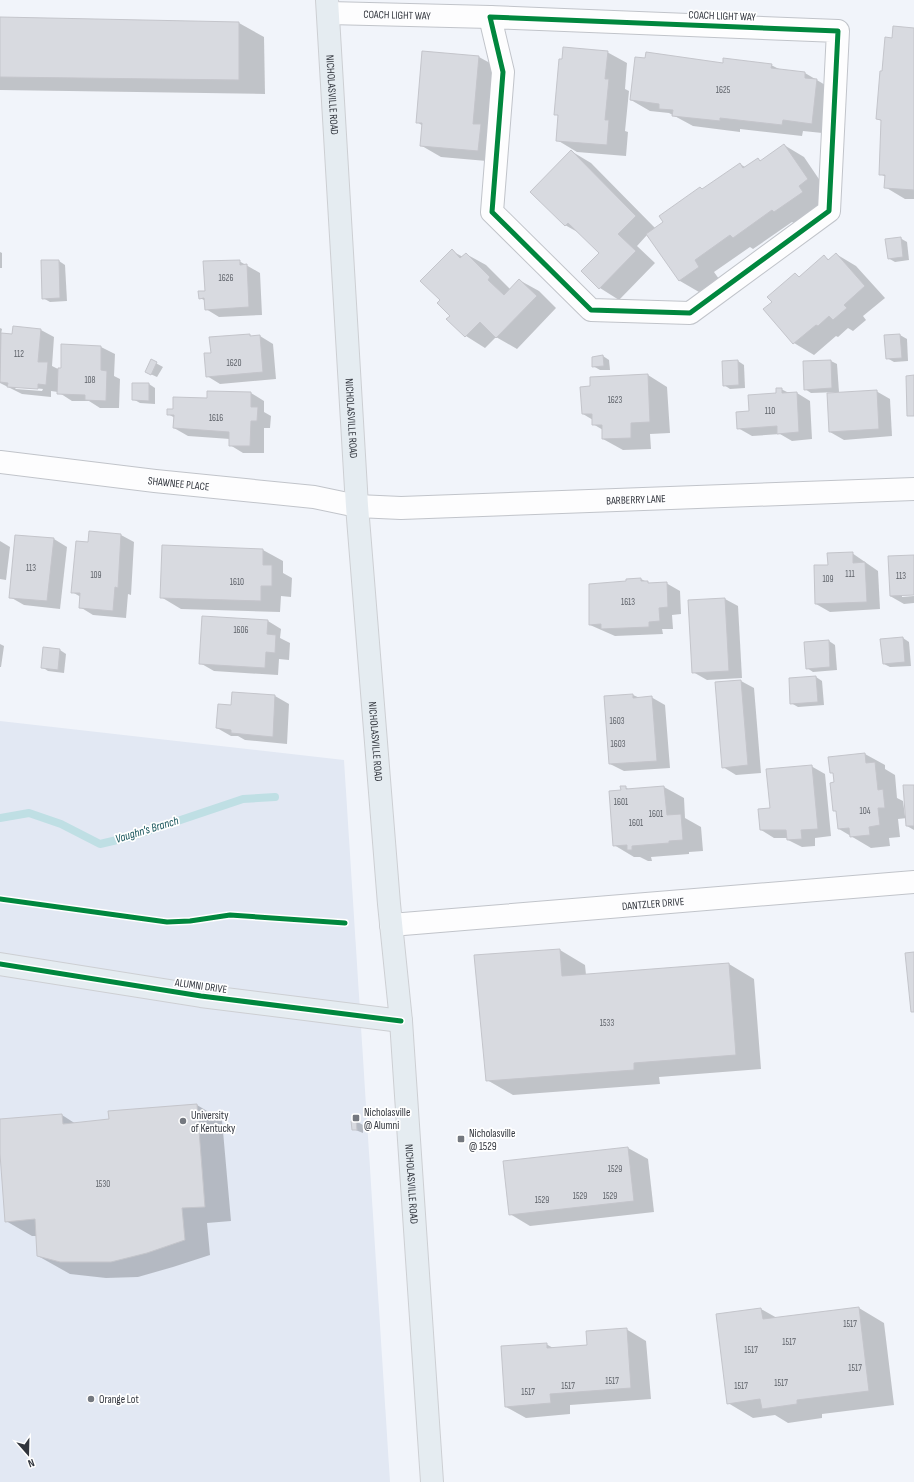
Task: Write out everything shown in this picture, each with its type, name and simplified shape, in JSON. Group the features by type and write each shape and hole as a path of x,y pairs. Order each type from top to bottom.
{"main road":[{"name":"NICHOLASVILLE ROAD","path":"328,7 357,506 391,925 401,1020 432,1482"},
{"name":"ALUMNI DRIVE","path":"0,964 201,996 401,1020"}],"street":[{"name":"COACH LIGHT WAY","path":"328,7 490,17 838,31 829,212 690,312 591,310 492,212 503,72 490,17"},
{"name":"SHAWNEE PLACE","path":"0,462 155,481 314,497 357,506"},
{"name":"BARBERRY LANE","path":"357,506 401,508 914,489"},
{"name":"DANTZLER DRIVE","path":"391,925 914,882"}],"shaded area":[{"name":"University of Kentucky","path":"0,721 344,760 390,1482 0,1482"}],"building":[{"path":"0,17 239,22 239,80 0,77"},
{"path":"893,26 914,28 914,190 884,188 885,175 879,175 881,120 876,119 880,71 882,71 885,37 892,38"},
{"path":"563,47 608,51 605,79 609,79 605,120 609,120 607,145 556,141 558,115 554,115 559,59 562,59"},
{"path":"422,51 479,56 473,124 481,124 478,151 420,146 422,123 416,123"},
{"path":"646,52 723,63 723,58 772,64 771,68 805,72 805,78 817,79 812,124 783,120 782,125 720,118 720,121 672,116 673,110 659,109 659,104 630,100 635,57 645,58"},
{"path":"784,144 808,179 799,186 803,192 774,212 772,210 733,238 730,235 695,260 699,267 679,281 646,234 663,222 659,216 700,187 702,189 740,163 743,168 758,158 760,161"},
{"path":"571,150 636,216 618,234 636,251 599,289 581,271 599,253 568,223 565,226 530,192"},
{"path":"901,237 903,257 888,259 885,239"},
{"path":"452,249 460,258 466,253 490,277 488,280 504,295 519,279 537,296 496,338 480,322 465,337 446,319 450,316 437,303 440,300 420,281"},
{"path":"836,253 865,286 844,305 847,308 833,320 829,316 793,344 763,309 772,302 767,297 795,273 799,277 824,255 828,260"},
{"path":"41,260 59,260 60,298 42,299"},
{"path":"240,260 240,265 247,264 249,307 205,310 204,298 199,299 198,291 205,291 203,261"},
{"path":"13,326 41,329 38,362 48,362 46,385 38,384 38,389 7,387 8,383 0,382 1,333 12,334"},
{"path":"250,334 250,336 260,335 263,372 206,377 204,353 211,353 209,337"},
{"path":"900,334 902,358 886,359 884,335"},
{"path":"61,344 101,346 101,370 107,371 106,401 85,400 85,395 57,394 58,368 61,368"},
{"path":"603,355 604,366 592,367 592,357"},
{"path":"151,359 157,362 151,375 145,372"},
{"path":"738,360 739,385 723,386 722,361"},
{"path":"831,360 832,388 804,390 803,361"},
{"path":"648,374 650,422 631,423 631,438 602,439 602,425 592,425 592,414 582,414 580,387 590,386 590,377"},
{"path":"914,375 914,416 907,416 906,376"},
{"path":"132,383 149,383 149,401 132,400"},
{"path":"776,388 782,388 782,393 797,392 799,432 777,434 777,426 737,429 736,412 749,411 748,395 776,393"},
{"path":"877,390 879,429 829,432 827,393"},
{"path":"207,391 251,392 251,407 258,407 257,421 251,421 250,446 229,446 229,432 173,428 174,415 167,415 167,409 173,409 173,397 207,398"},
{"path":"89,531 121,534 118,588 115,587 113,611 79,608 80,593 71,593 76,541 88,542"},
{"path":"15,535 54,538 47,601 9,598"},
{"path":"162,545 263,549 263,565 272,565 272,586 261,586 261,601 160,598"},
{"path":"853,552 853,563 865,562 867,602 815,604 814,565 828,565 827,553"},
{"path":"914,555 914,595 890,596 888,556"},
{"path":"641,578 641,581 648,581 648,583 667,582 668,607 659,608 660,621 649,622 649,627 601,629 601,624 589,625 589,584 626,581 626,579"},
{"path":"725,598 729,671 692,673 688,600"},
{"path":"202,616 268,620 267,634 276,635 275,653 266,652 265,668 199,664"},
{"path":"903,637 905,662 883,664 880,639"},
{"path":"829,640 830,667 806,669 804,642"},
{"path":"43,647 60,649 58,670 41,668"},
{"path":"816,676 818,702 790,704 789,678"},
{"path":"741,680 748,765 722,768 715,682"},
{"path":"232,692 275,695 273,737 231,733 231,730 216,728 218,704 231,705"},
{"path":"633,694 633,698 652,696 657,761 609,764 604,696"},
{"path":"865,753 866,763 875,762 878,790 883,789 885,808 878,808 880,825 869,827 870,835 850,837 849,828 838,829 836,811 833,811 830,783 834,782 833,773 830,773 828,757"},
{"path":"812,765 818,829 801,830 802,839 787,840 786,830 760,830 758,809 770,808 766,769"},
{"path":"903,785 914,785 914,826 906,826"},
{"path":"620,786 626,786 626,789 664,786 667,815 681,814 683,840 669,841 669,843 632,846 632,850 627,850 627,845 613,846 609,791 621,790"},
{"path":"560,949 562,976 729,963 736,1055 634,1063 634,1070 486,1081 474,955"},
{"path":"914,952 914,1012 911,1012 905,953"},
{"path":"197,1104 205,1207 182,1208 185,1240 147,1253 111,1262 60,1262 37,1256 35,1219 5,1222 0,1154 0,1119 62,1114 63,1124 109,1119 108,1111"},
{"path":"356,1120 357,1130 352,1130 351,1121"},
{"path":"628,1147 634,1201 509,1215 503,1161"},
{"path":"859,1307 869,1391 797,1400 797,1404 762,1409 760,1399 727,1404 716,1314 761,1308 763,1319"},
{"path":"627,1328 631,1388 550,1394 551,1403 505,1407 501,1346 547,1343 547,1348 587,1345 586,1331"}],"waterway":[{"name":"Vaughn's Branch","path":"0,818 29,813 61,824 100,844 130,837 243,799 275,797"}],"cycle path":[{"path":"490,17 838,31 829,211 690,313 591,310 492,212 503,72 490,17"},
{"path":"0,899 167,922 190,921 230,915 345,923"},
{"path":"0,964 201,996 401,1021"}],"place":[{"name":"Nicholasville @ Alumni","path":"356,1118"},
{"name":"University of Kentucky","path":"183,1121"},
{"name":"Nicholasville @ 1529","path":"461,1139"},
{"name":"Orange Lot","path":"91,1399"}]}
